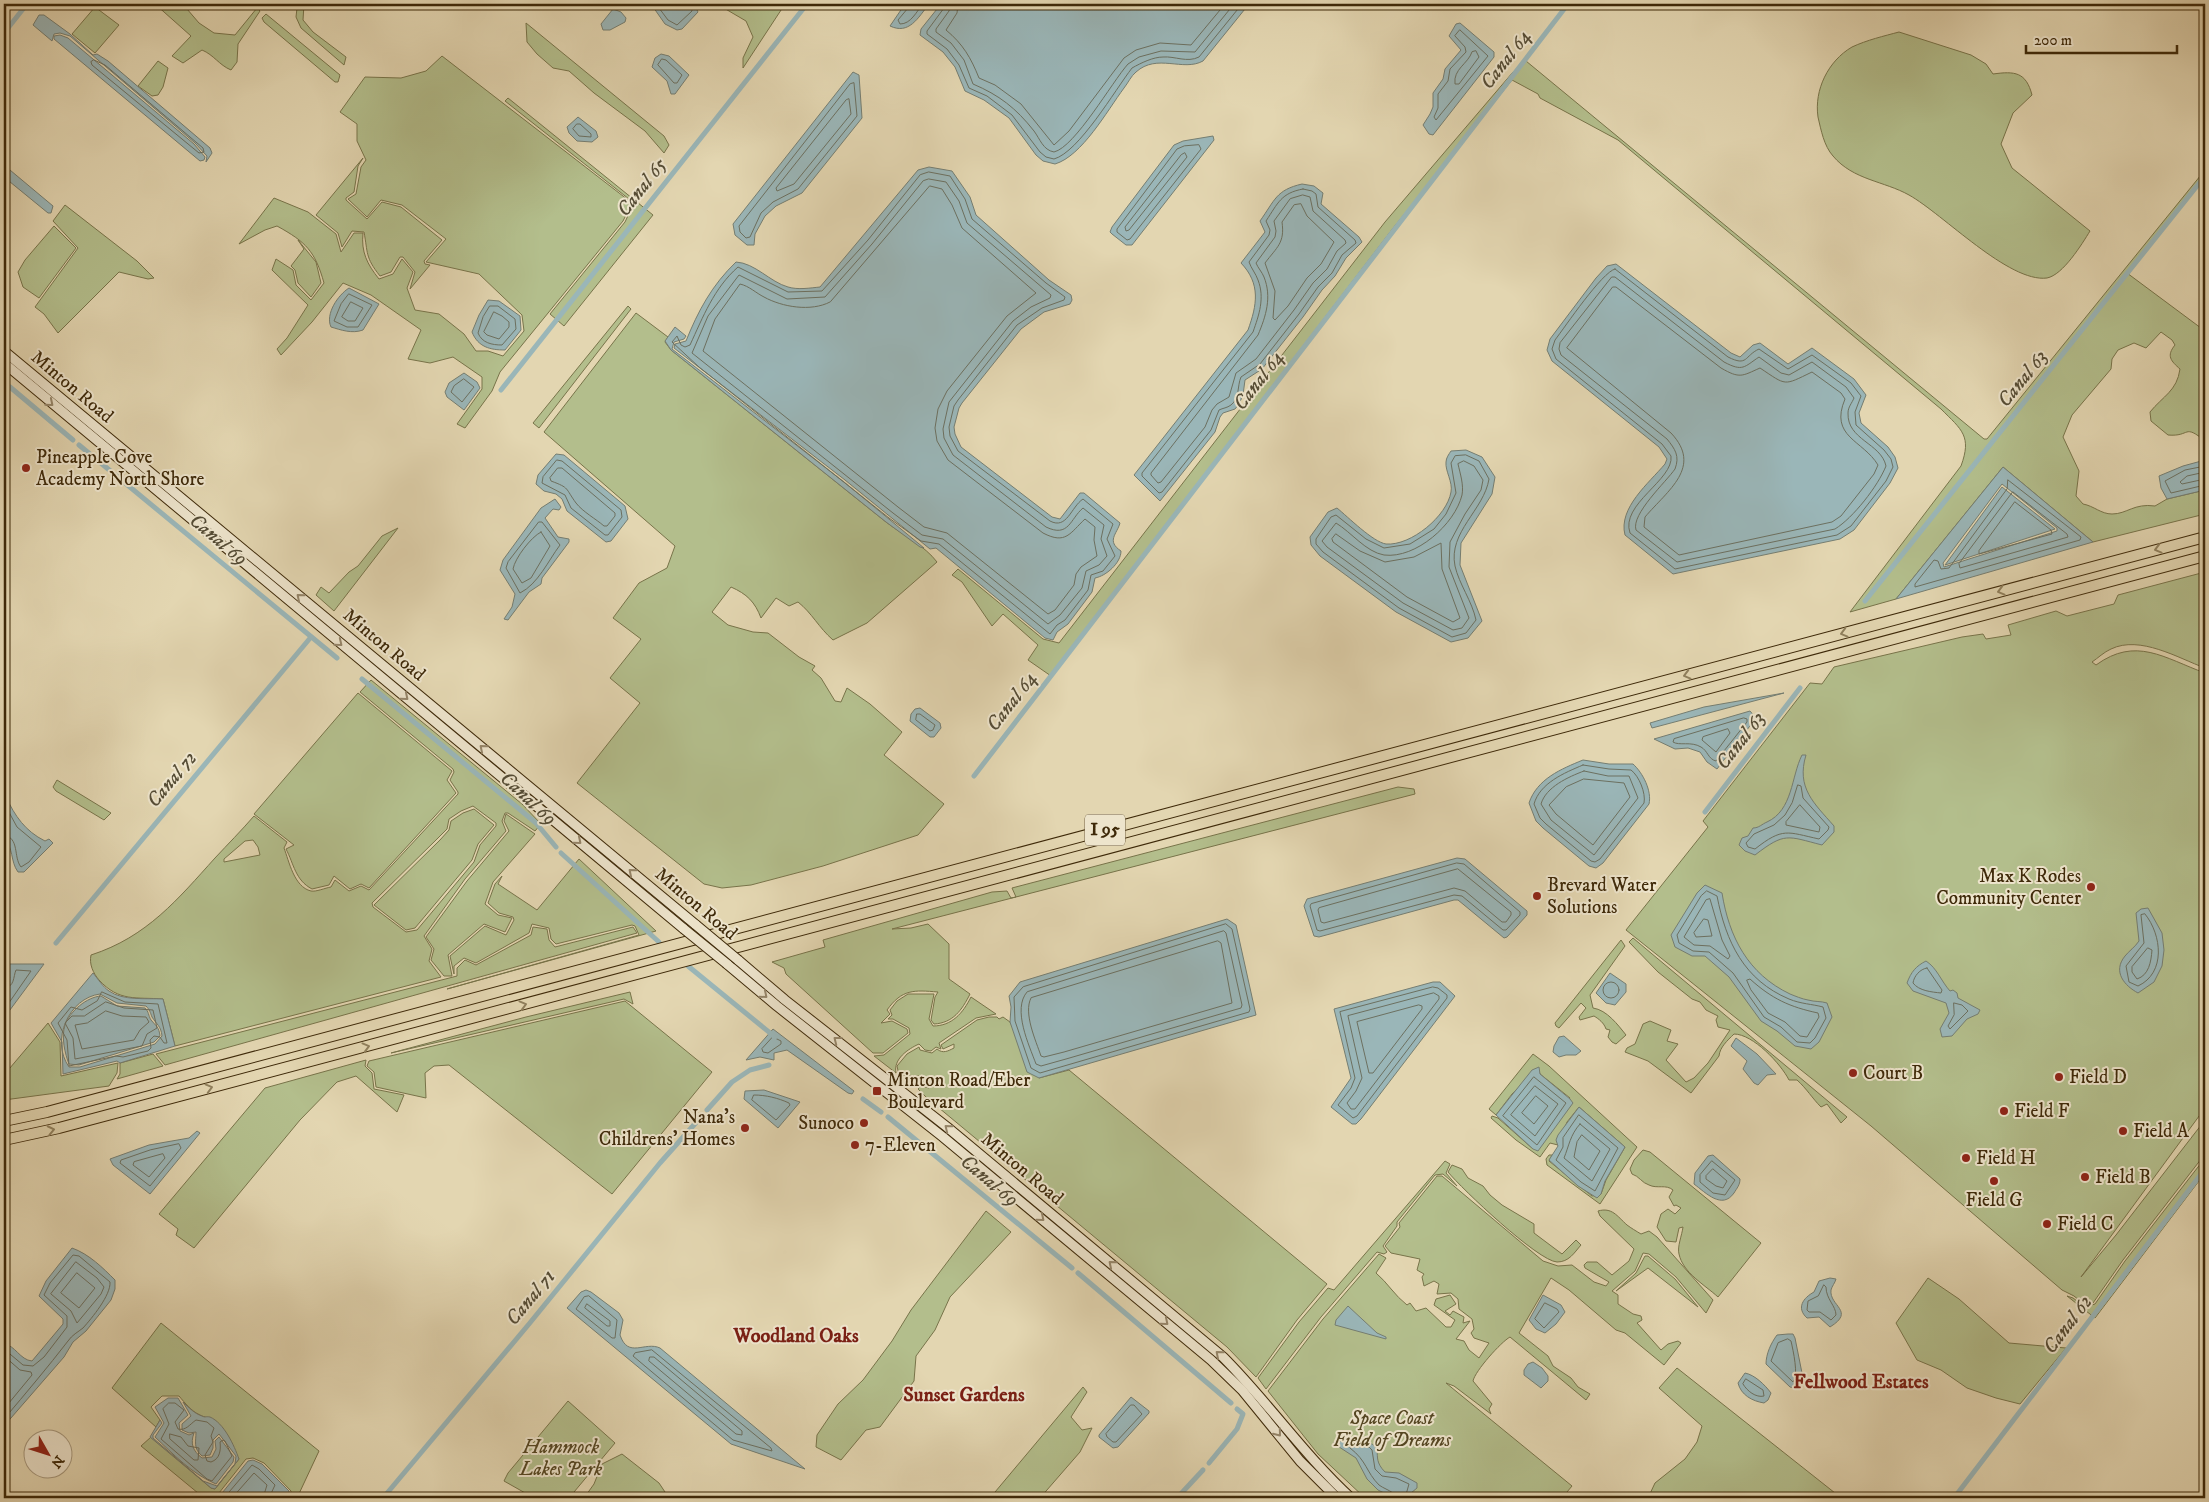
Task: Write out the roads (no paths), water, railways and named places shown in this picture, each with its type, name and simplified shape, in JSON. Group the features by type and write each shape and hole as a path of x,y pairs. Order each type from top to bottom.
{"highway":[{"name":"I 95","path":"4,1121 48,1112 2205,537"},
{"name":"I 95","path":"4,1140 59,1128 2205,556"}],"main road":[{"name":"Minton Road","path":"4,351 785,1000 947,1127 1223,1357 1254,1388 1307,1453 1351,1498"},
{"name":"Minton Road","path":"4,363 777,1006 943,1137 1211,1360 1247,1395 1300,1461 1336,1498"},
{"path":"16,373 27,376 38,385 49,389"}],"water":[{"path":"651,4 694,4 698,12 682,29 677,30 665,24"},
{"path":"905,4 929,4 908,27 897,28 890,26"},
{"path":"941,4 1249,4 1203,61 1187,65 1153,64 1136,72 1084,143 1075,152 1055,164 1043,161 1036,155 1009,118 984,100 965,91 955,67 943,52 920,35 921,29"},
{"path":"613,9 621,12 626,18 625,22 610,30 603,30 601,24"},
{"path":"39,15 44,15 70,34 93,55 97,54 108,61 210,148 212,153 206,162 207,156 195,143 70,36 60,33 54,34 52,41 33,25"},
{"path":"1460,23 1494,52 1494,57 1433,135 1429,134 1423,125 1433,107 1433,93 1443,79 1445,69 1461,50 1449,36 1456,24"},
{"path":"60,35 68,38 194,144 205,157 204,160 200,161 54,39 54,36"},
{"path":"661,54 669,56 689,75 675,94 671,94 667,81 652,67 655,58"},
{"path":"853,72 859,75 862,118 802,193 776,206 765,216 755,234 754,245 747,245 735,235 733,224"},
{"path":"578,117 596,131 598,137 592,142 577,141 569,133 567,127"},
{"path":"1213,136 1214,140 1132,245 1126,245 1110,232 1174,145 1183,141"},
{"path":"4,165 53,206 51,213 48,213 4,177"},
{"path":"929,167 952,171 970,197 976,215 1049,280 1071,295 1072,300 1070,304 1044,312 1021,329 962,403 954,427 961,447 1052,517 1060,519 1080,493 1084,493 1120,523 1113,541 1121,551 1116,564 1108,572 1095,578 1092,592 1068,624 1057,632 1053,640 1045,638 936,548 930,549 845,480 674,348 675,344 686,341 706,299 736,262 756,269 781,285 800,289 820,287 918,170"},
{"path":"1302,184 1314,186 1323,193 1321,204 1359,237 1362,242 1346,258 1335,276 1322,290 1262,369 1245,380 1243,395 1239,404 1235,409 1223,413 1215,432 1160,501 1134,475 1248,330 1254,312 1255,295 1252,279 1241,263 1265,232 1260,221 1273,202 1287,189"},
{"path":"1616,264 1731,353 1740,357 1753,345 1760,343 1788,364 1812,348 1854,379 1866,395 1859,413 1861,423 1888,447 1895,457 1898,468 1890,483 1854,530 1840,539 1673,574 1625,535 1624,525 1630,506 1636,496 1665,464 1667,459 1659,447 1552,361 1547,350 1550,339 1596,278 1607,266"},
{"path":"349,288 379,304 363,330 351,332 331,327 331,311 341,295"},
{"path":"488,300 499,301 520,316 521,330 505,350 485,347 472,332"},
{"path":"675,327 686,336 684,339 674,342 672,349 844,482 924,548 886,522 671,350 665,341"},
{"path":"464,373 477,382 480,388 464,410 447,397 445,392 449,383"},
{"path":"1466,450 1482,457 1495,477 1492,494 1461,543 1460,565 1482,621 1468,638 1451,642 1396,612 1320,556 1311,545 1310,537 1328,512 1337,508 1374,539 1386,544 1406,540 1416,535 1435,520 1443,511 1448,501 1451,488 1446,461 1451,451"},
{"path":"556,454 564,455 625,506 628,519 611,541 606,542 567,511 562,499 556,494 544,491 536,484 538,475"},
{"path":"2205,460 2205,490 2167,499 2161,488 2159,476 2183,466"},
{"path":"2003,467 2093,542 1896,599","holes":["2002,484 2057,528 2057,531 1944,567 1943,563"]},
{"path":"2002,487 2055,529 1945,565"},
{"path":"555,499 561,507 559,510 553,509 545,518 558,537 569,539 569,542 542,578 541,584 529,592 508,620 504,619 512,607 515,594 500,570 503,560 541,508"},
{"path":"1784,693 1652,728 1650,723 1704,707"},
{"path":"920,708 940,723 941,728 934,737 930,737 910,721 911,714 915,709"},
{"path":"1750,711 1756,718 1717,769 1707,762 1700,752 1688,748 1675,749 1654,739"},
{"path":"1802,755 1806,755 1803,777 1805,786 1814,802 1834,826 1834,832 1822,845 1787,838 1773,842 1755,855 1745,851 1739,845 1742,838 1748,836 1753,828 1759,827 1776,817 1782,810 1787,801"},
{"path":"1583,760 1609,764 1633,764 1643,777 1650,799 1649,804 1603,863 1596,868 1589,866 1543,828 1536,821 1529,803 1538,787 1544,781 1558,771"},
{"path":"4,795 26,828 45,841 49,839 53,843 24,872 18,872 9,846 4,839"},
{"path":"1457,858 1465,859 1527,911 1527,915 1507,937 1504,938 1458,900 1319,937 1314,936 1304,906 1307,899"},
{"path":"1705,885 1722,893 1725,909 1736,939 1743,953 1763,976 1775,986 1790,994 1806,1000 1827,1003 1832,1017 1819,1042 1811,1049 1795,1046 1761,1021 1729,977 1705,956 1692,956 1675,947 1671,935 1697,893"},
{"path":"2148,908 2162,933 2164,950 2162,966 2154,982 2138,993 2129,987 2122,978 2120,968 2125,956 2139,941 2136,913 2141,909"},
{"path":"1227,919 1236,925 1256,1015 1039,1078 1027,1072 1010,1022 1011,1007 1009,996 1020,982"},
{"path":"1926,961 1933,967 1950,991 1953,990 1957,993 1958,998 1980,1010 1978,1014 1967,1019 1952,1036 1942,1037 1940,1029 1949,1013 1946,1003 1913,991 1907,983 1914,970"},
{"path":"4,964 44,964 4,1018 4,985 10,977 4,972"},
{"path":"93,973 109,991 115,994 135,998 163,999 175,1046 120,1063 117,1061 63,1074 62,1049 69,1067 80,1067 155,1044 162,1036 160,1028 146,1006 117,1003 100,994 89,997 79,1003 66,1022 62,1033 62,1041 51,1023"},
{"path":"1610,973 1626,984 1626,992 1615,1005 1606,1003 1596,993"},
{"path":"1433,982 1440,982 1455,996 1361,1119 1356,1124 1352,1124 1331,1107 1351,1078 1334,1009"},
{"path":"101,996 117,1006 145,1008 158,1029 160,1036 154,1042 79,1065 69,1064 63,1040 67,1020 85,1002"},
{"path":"773,1029 854,1091 852,1094 787,1050 774,1053 774,1060 760,1057 746,1060"},
{"path":"1564,1036 1581,1051 1576,1055 1559,1057 1553,1052 1559,1037"},
{"path":"1736,1038 1757,1054 1776,1074 1767,1075 1758,1085 1754,1083 1743,1069 1747,1061 1731,1046"},
{"path":"1539,1067 1540,1074 1573,1103 1538,1151 1533,1149 1496,1115 1532,1070"},
{"path":"764,1090 800,1102 778,1128 744,1099 745,1091"},
{"path":"1579,1107 1625,1147 1605,1181 1601,1194 1597,1198 1578,1186 1549,1160 1558,1146 1556,1140 1558,1135"},
{"path":"197,1131 200,1133 150,1194 113,1165 110,1159 149,1145 189,1138"},
{"path":"1713,1155 1740,1179 1734,1193 1724,1200 1714,1198 1694,1184 1695,1173 1708,1156"},
{"path":"72,1248 101,1266 115,1280 115,1289 111,1300 86,1331 73,1342 64,1357 4,1426 4,1344 11,1347 24,1358 32,1361 63,1324 63,1319 39,1296 46,1281"},
{"path":"1830,1278 1836,1279 1831,1290 1831,1296 1840,1308 1841,1317 1830,1327 1819,1317 1807,1318 1801,1307 1804,1300 1814,1292 1819,1281"},
{"path":"586,1290 619,1313 623,1320 620,1335 623,1342 632,1348 654,1346 660,1348 805,1469 731,1444 567,1308 581,1292"},
{"path":"1543,1295 1561,1305 1565,1312 1556,1324 1545,1333 1536,1329 1529,1320"},
{"path":"1348,1306 1377,1333 1386,1337 1386,1339 1335,1325 1336,1320"},
{"path":"1793,1334 1802,1373 1801,1380 1794,1388 1790,1387 1766,1364 1769,1349 1777,1335"},
{"path":"1533,1362 1542,1368 1548,1376 1548,1381 1541,1388 1524,1375 1524,1370 1528,1364"},
{"path":"1745,1373 1760,1381 1771,1393 1768,1400 1764,1403 1751,1399 1739,1387 1738,1383"},
{"path":"1131,1397 1149,1413 1118,1447 1113,1448 1099,1435"},
{"path":"168,1398 178,1398 188,1415 179,1423 180,1431 189,1435 194,1433 192,1444 194,1450 202,1458 212,1457 216,1449 215,1441 219,1437 234,1457 233,1462 216,1484 191,1469 155,1437 164,1423 155,1407"},
{"path":"183,1402 197,1414 210,1417 220,1424 237,1453 239,1459 235,1464 236,1456 219,1434 213,1440 213,1448 210,1455 202,1456 199,1453 196,1445 196,1432 189,1433 182,1430 182,1424 191,1416"},
{"path":"160,1420 162,1423 153,1435 153,1438 203,1481 217,1486 235,1464 215,1489 211,1488 150,1437"},
{"path":"1355,1438 1366,1441 1376,1448 1380,1466 1385,1472 1399,1473 1417,1483 1417,1488 1411,1493 1410,1498 1394,1498 1378,1490 1367,1479 1356,1458 1333,1443"},
{"path":"253,1460 262,1464 289,1491 289,1494 277,1493 274,1498 218,1498 248,1461"}],"waterway":[{"path":"4,33 27,4"},
{"name":"Canal 65","path":"501,390 807,4"},
{"name":"Canal 64","path":"974,776 1568,4"},
{"name":"Canal 63","path":"1865,601 2205,176"},
{"name":"Canal 69","path":"10,387 73,440"},
{"name":"Canal 69","path":"79,445 337,658"},
{"name":"Canal 72","path":"56,943 311,637"},
{"name":"Canal 69","path":"362,679 536,823 556,847"},
{"name":"Canal 63","path":"1705,812 1800,688"},
{"name":"Canal 69","path":"561,853 659,942"},
{"name":"Canal 69","path":"688,966 775,1037"},
{"name":"Canal 71","path":"707,1110 732,1082 750,1070 769,1065"},
{"name":"Canal 69","path":"863,1099 881,1112"},
{"name":"Canal 71","path":"383,1498 529,1324 660,1163 701,1117"},
{"name":"Canal 69","path":"888,1117 1072,1268"},
{"name":"Canal 62","path":"1954,1498 2205,1169"},
{"name":"Canal 69","path":"1078,1273 1231,1403"},
{"path":"1209,1463 1237,1429 1243,1414 1237,1409"},
{"path":"1177,1498 1203,1470"}],"place":[{"name":"Pineapple Cove Academy North Shore","path":"26,468"},
{"name":"Max K Rodes Community Center","path":"2091,887"},
{"name":"Brevard Water Solutions","path":"1537,896"},
{"name":"Court B","path":"1853,1073"},
{"name":"Field D","path":"2059,1077"},
{"name":"Minton Road/Eber Boulevard","path":"877,1091"},
{"name":"Field F","path":"2004,1111"},
{"name":"Sunoco","path":"864,1123"},
{"name":"Nana's Childrens' Homes","path":"745,1128"},
{"name":"Field A","path":"2123,1131"},
{"name":"7-Eleven","path":"855,1145"},
{"name":"Field H","path":"1966,1158"},
{"name":"Field B","path":"2085,1177"},
{"name":"Field G","path":"1994,1181"},
{"name":"Field C","path":"2047,1224"}],"district":[{"name":"Woodland Oaks","path":"796,1336"},
{"name":"Fellwood Estates","path":"1861,1382"},
{"name":"Sunset Gardens","path":"964,1395"}],"park label":[{"name":"Space Coast Field of Dreams","path":"1392,1429"},
{"name":"Hammock Lakes Park","path":"561,1458"}]}
